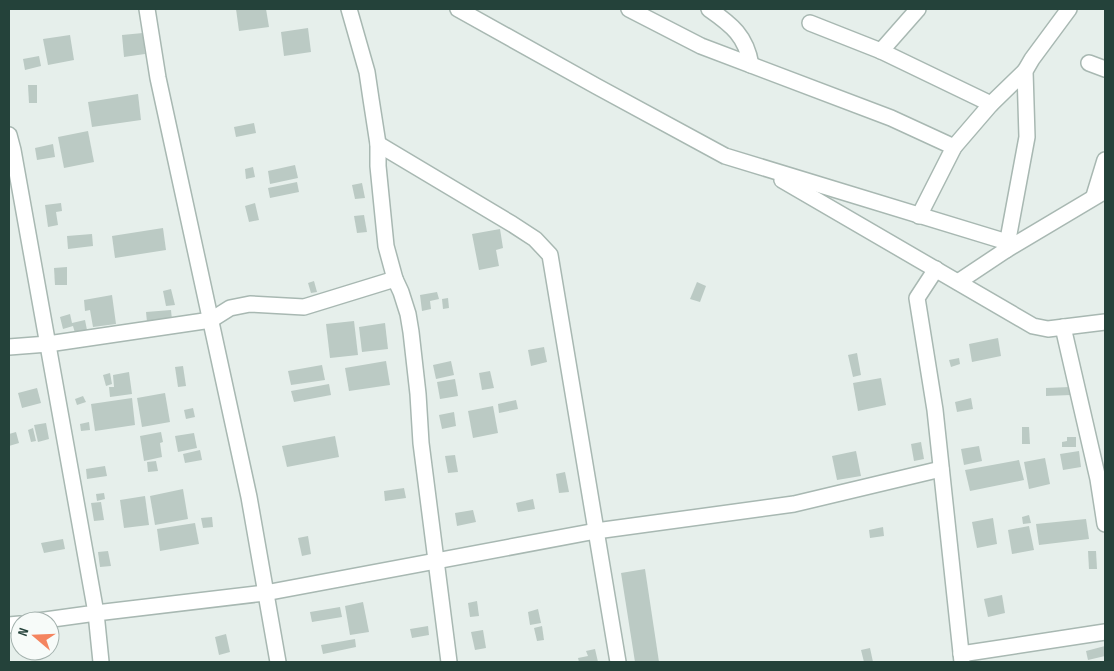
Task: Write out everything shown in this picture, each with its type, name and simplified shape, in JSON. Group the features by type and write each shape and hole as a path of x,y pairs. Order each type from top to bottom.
{"street":[{"path":"147,9 158,78 249,496 278,662"},
{"path":"349,9 367,72 378,144 378,166 386,246 395,279 405,301 411,332 421,443 449,662"},
{"path":"458,9 724,156 1007,245"},
{"path":"629,9 701,46 890,118 954,147"},
{"path":"710,9 734,27 748,52 751,65"},
{"path":"881,51 918,9"},
{"path":"919,216 954,147 991,104 1025,71 1067,10"},
{"path":"810,23 881,51 991,104"},
{"path":"1089,63 1105,69"},
{"path":"1007,245 1027,137 1025,71"},
{"path":"9,135 96,612 101,662"},
{"path":"378,144 520,229 535,239 550,255 618,662"},
{"path":"958,282 1007,245 1100,193 1105,160"},
{"path":"758,166 1033,326 1048,329 1105,322"},
{"path":"936,269 916,298 935,410 962,658 1105,632"},
{"path":"9,347 48,344 211,320 230,308 250,304 304,307 395,279"},
{"path":"1064,327 1102,478 1105,524"},
{"path":"60,618 265,593 596,531 794,504 941,469"}],"building":[{"path":"236,9 266,9 269,27 239,31"},
{"path":"308,28 311,52 284,56 281,32"},
{"path":"143,33 145,54 124,57 122,35"},
{"path":"70,35 74,60 48,65 43,39"},
{"path":"39,56 41,66 25,70 23,59"},
{"path":"28,85 37,85 37,103 29,103"},
{"path":"138,94 141,120 92,127 88,102"},
{"path":"254,123 256,133 236,137 234,127"},
{"path":"88,131 94,162 64,168 58,137"},
{"path":"53,144 55,157 37,160 35,148"},
{"path":"295,165 298,178 270,184 268,171"},
{"path":"253,167 255,177 246,179 245,169"},
{"path":"297,182 299,192 270,198 268,188"},
{"path":"362,183 365,198 355,199 352,185"},
{"path":"61,203 62,211 56,212 58,225 48,227 45,205"},
{"path":"255,203 259,220 249,222 245,206"},
{"path":"364,215 367,232 357,233 354,216"},
{"path":"163,228 166,250 115,258 112,236"},
{"path":"500,229 503,248 496,250 499,266 479,270 472,234"},
{"path":"92,234 93,246 68,249 67,236"},
{"path":"67,267 67,285 55,285 54,268"},
{"path":"314,281 317,292 311,293 308,283"},
{"path":"697,282 706,286 700,302 690,299"},
{"path":"171,289 175,305 166,306 163,291"},
{"path":"437,292 439,299 430,301 431,309 422,311 420,295"},
{"path":"112,295 116,324 93,327 90,310 85,311 84,300"},
{"path":"448,298 449,308 443,309 442,299"},
{"path":"171,310 172,320 147,322 146,312"},
{"path":"70,314 72,323 85,320 87,330 75,333 73,326 63,329 60,317"},
{"path":"354,321 358,355 330,358 326,324"},
{"path":"385,323 388,349 362,352 359,327"},
{"path":"998,338 1001,356 972,362 969,344"},
{"path":"544,347 547,362 531,366 528,350"},
{"path":"857,353 861,375 853,377 848,355"},
{"path":"959,358 960,364 951,367 949,360"},
{"path":"386,361 390,385 349,391 345,368"},
{"path":"451,361 454,375 436,379 433,365"},
{"path":"322,365 325,380 291,385 288,371"},
{"path":"183,366 186,386 178,387 175,367"},
{"path":"490,371 494,388 482,390 479,373"},
{"path":"129,372 132,394 110,397 109,387 114,387 113,375"},
{"path":"110,373 112,384 106,386 103,375"},
{"path":"881,378 886,405 858,411 853,383"},
{"path":"455,379 458,396 440,399 437,382"},
{"path":"329,384 331,395 294,402 291,391"},
{"path":"1070,387 1071,395 1046,396 1046,388"},
{"path":"37,388 41,403 22,408 18,393"},
{"path":"165,393 170,422 142,427 137,398"},
{"path":"83,396 86,402 77,405 75,399"},
{"path":"132,398 135,425 95,431 91,404"},
{"path":"971,398 973,409 957,412 955,402"},
{"path":"516,400 518,409 499,413 498,404"},
{"path":"493,406 498,433 473,438 468,411"},
{"path":"193,408 195,417 186,419 184,410"},
{"path":"454,412 456,426 442,429 439,415"},
{"path":"89,422 90,430 81,431 80,424"},
{"path":"46,423 49,439 38,442 34,425"},
{"path":"1022,427 1029,427 1030,444 1022,444"},
{"path":"33,428 36,441 31,442 28,430"},
{"path":"16,432 19,443 9,446 9,434"},
{"path":"161,432 163,442 160,443 162,457 144,461 140,436"},
{"path":"194,433 197,448 178,452 175,436"},
{"path":"335,436 339,457 287,467 282,446"},
{"path":"1067,437 1076,437 1076,447 1062,447 1062,442 1067,441"},
{"path":"921,442 924,459 914,461 911,444"},
{"path":"979,446 982,461 964,465 961,449"},
{"path":"200,450 202,460 185,463 183,454"},
{"path":"856,451 861,476 837,480 832,456"},
{"path":"1079,451 1081,467 1063,470 1060,454"},
{"path":"455,455 458,472 448,473 445,456"},
{"path":"1045,458 1050,484 1029,489 1024,462"},
{"path":"1019,460 1024,480 970,491 965,470"},
{"path":"156,461 158,471 148,472 147,462"},
{"path":"105,466 107,476 87,479 86,469"},
{"path":"565,472 569,492 559,493 556,474"},
{"path":"404,488 406,498 385,501 384,491"},
{"path":"183,489 188,519 155,525 150,496"},
{"path":"104,493 105,499 97,501 96,494"},
{"path":"145,496 149,525 124,528 120,500"},
{"path":"533,499 535,509 518,512 516,503"},
{"path":"101,502 104,520 94,521 91,503"},
{"path":"473,510 476,522 457,526 455,513"},
{"path":"1029,515 1031,523 1023,524 1022,517"},
{"path":"212,517 213,527 203,528 201,518"},
{"path":"993,518 997,544 977,548 972,522"},
{"path":"1086,519 1089,539 1039,545 1036,524"},
{"path":"195,523 199,544 160,551 157,529"},
{"path":"1029,526 1034,550 1012,554 1008,530"},
{"path":"883,527 884,536 870,538 869,530"},
{"path":"308,536 311,554 302,556 298,538"},
{"path":"63,539 65,549 44,553 41,543"},
{"path":"108,551 111,566 100,567 98,552"},
{"path":"1088,551 1096,551 1097,569 1089,569"},
{"path":"645,569 659,662 635,662 621,573"},
{"path":"1002,595 1005,613 988,617 984,599"},
{"path":"477,601 479,616 470,617 468,603"},
{"path":"363,602 369,632 350,635 345,606"},
{"path":"340,607 342,617 312,622 310,612"},
{"path":"538,609 541,623 530,625 528,612"},
{"path":"428,626 429,635 412,638 410,629"},
{"path":"542,626 544,640 537,641 534,628"},
{"path":"483,630 486,648 475,650 471,632"},
{"path":"226,634 230,652 219,655 215,637"},
{"path":"355,639 356,647 323,654 321,645"},
{"path":"1105,646 1105,656 1088,660 1086,651"},
{"path":"870,648 873,662 864,662 861,650"},
{"path":"595,649 598,662 579,662 578,658 588,656 586,651"}]}
